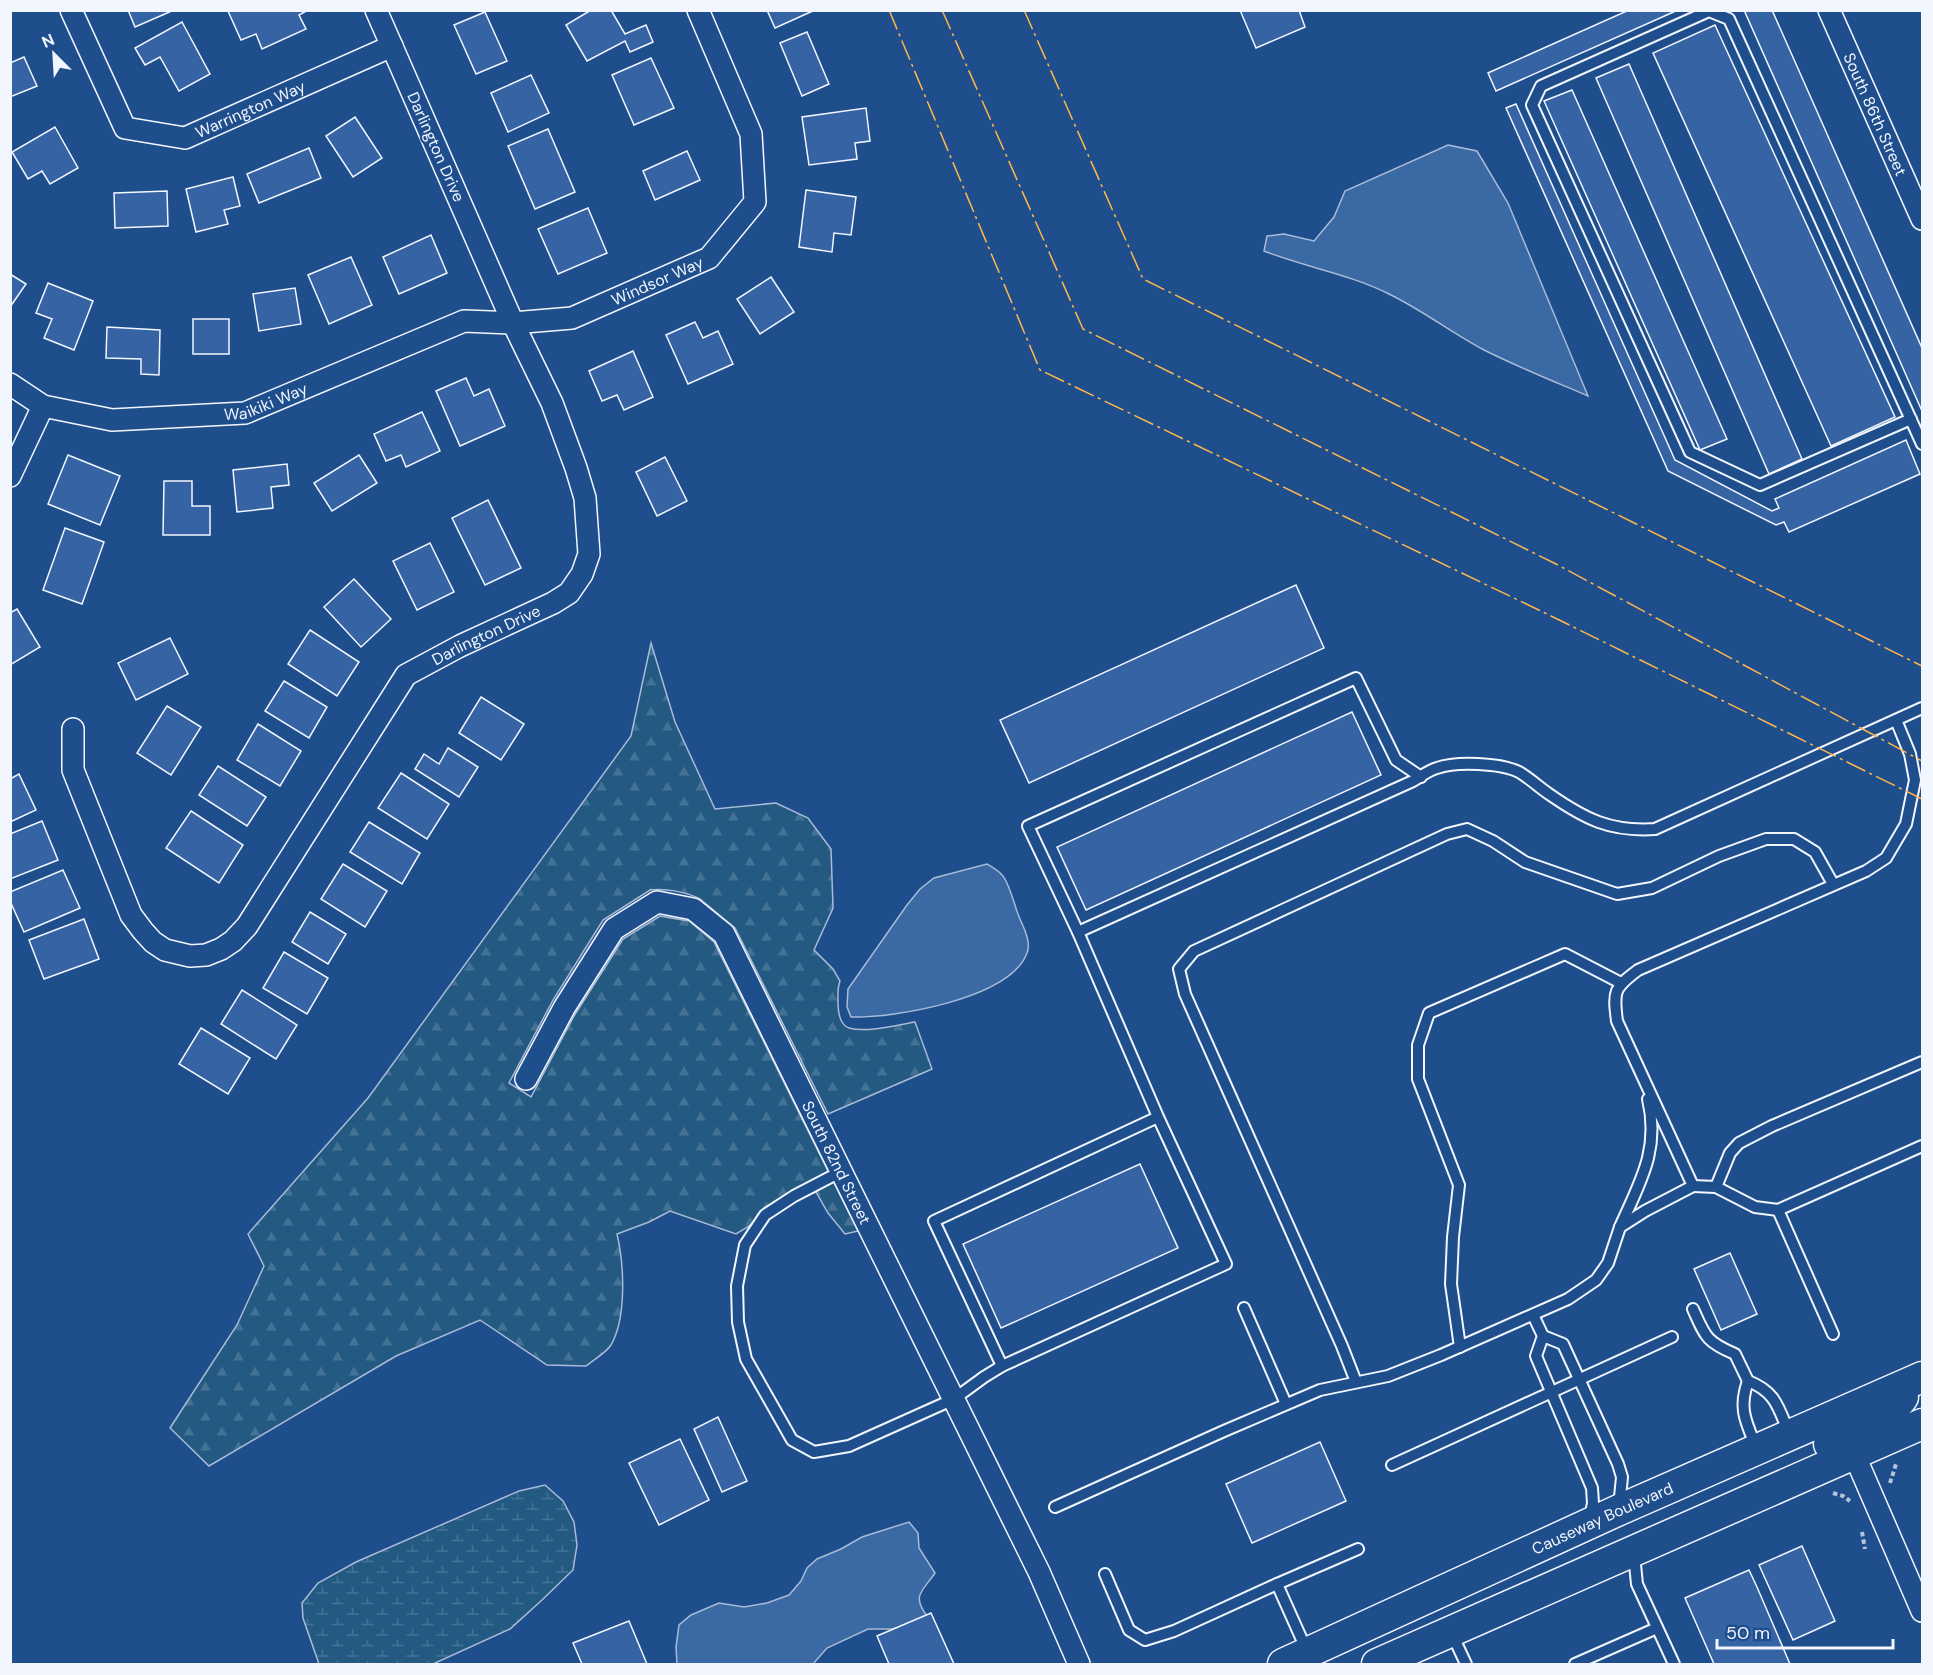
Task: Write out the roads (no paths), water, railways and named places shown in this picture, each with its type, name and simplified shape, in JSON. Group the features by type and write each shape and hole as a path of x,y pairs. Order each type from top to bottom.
{"main road":[{"name":"Causeway Boulevard","path":"1295,1661 1588,1524 1917,1379"},
{"path":"1633,1551 1640,1535 1653,1522 1856,1432 1898,1406 1917,1379"},
{"path":"1377,1665 1923,1424"},
{"path":"1364,1665 1385,1646 1423,1624 1585,1552 1600,1539 1619,1510"}],"street":[{"name":"Warrington Way","path":"71,10 125,128 185,138 392,46"},
{"name":"Darlington Drive","path":"73,729 74,770 131,915 153,942 165,950 190,956 206,955 233,941 247,926 406,675 460,646 553,603 568,593 582,574 589,554 585,498 576,468 552,403 513,323 376,10"},
{"name":"Windsor Way","path":"513,323 572,318 709,258 755,202 751,134 698,10"},
{"name":"South 86th Street","path":"1829,10 1923,219"},
{"name":"Waikiki Way","path":"10,384 43,406 112,420 245,413 464,321 513,323"},
{"path":"10,476 43,406"},
{"name":"South 82nd Street","path":"526,1079 564,1008 614,929 657,902 693,909 724,934 1039,1572 1080,1665"},
{"path":"1854,1454 1923,1611"}],"lane":[{"path":"1911,419 1760,484 1690,452 1532,105 1540,86 1709,11 1729,20 1923,444"},
{"path":"842,1171 794,1196 765,1215 745,1245 737,1286 738,1322 746,1359 792,1440 814,1452 849,1446 954,1399 1002,1366 1226,1264 1158,1117 1078,932 1028,826 1356,678 1396,760 1421,777"},
{"path":"1078,932 1437,768 1474,764 1504,767 1518,772 1560,802 1596,822 1625,829 1655,828 1923,708"},
{"path":"1693,1186 1617,1021 1614,997 1621,983 1638,970 1866,871 1886,858 1906,824 1915,780 1910,753 1896,720"},
{"path":"1356,1382 1185,994 1179,969 1194,951 1447,834 1467,829 1493,841 1525,862 1617,894 1652,888 1719,856 1766,839 1794,839 1815,852 1833,884"},
{"path":"1460,1347 1450,1284 1459,1185 1418,1079 1418,1045 1429,1012 1565,954 1621,983"},
{"path":"1716,1187 1730,1153 1739,1143 1923,1062"},
{"path":"1055,1507 1320,1390 1388,1376 1460,1347 1568,1299 1596,1280 1608,1263 1652,1146 1652,1118 1643,1079"},
{"path":"1002,1366 934,1221 1158,1117"},
{"path":"1620,1227 1693,1186 1716,1187 1755,1207 1778,1210 1923,1146"},
{"path":"1778,1210 1833,1334"},
{"path":"1245,1308 1286,1404"},
{"path":"1693,1309 1706,1337 1717,1347 1735,1354 1748,1381 1762,1386 1771,1395 1790,1435"},
{"path":"1533,1315 1543,1336 1563,1344 1618,1464 1622,1477 1619,1510"},
{"path":"1543,1336 1536,1356 1592,1488 1593,1503 1588,1524"},
{"path":"1392,1465 1672,1337"},
{"path":"1748,1381 1742,1395 1742,1408 1757,1450"},
{"path":"1105,1574 1129,1630 1145,1640 1174,1631 1358,1549"},
{"path":"1633,1551 1637,1584 1674,1665"},
{"path":"1277,1584 1295,1661"},
{"path":"1575,1665 1657,1628"},
{"path":"1451,1632 1466,1665"}]}
